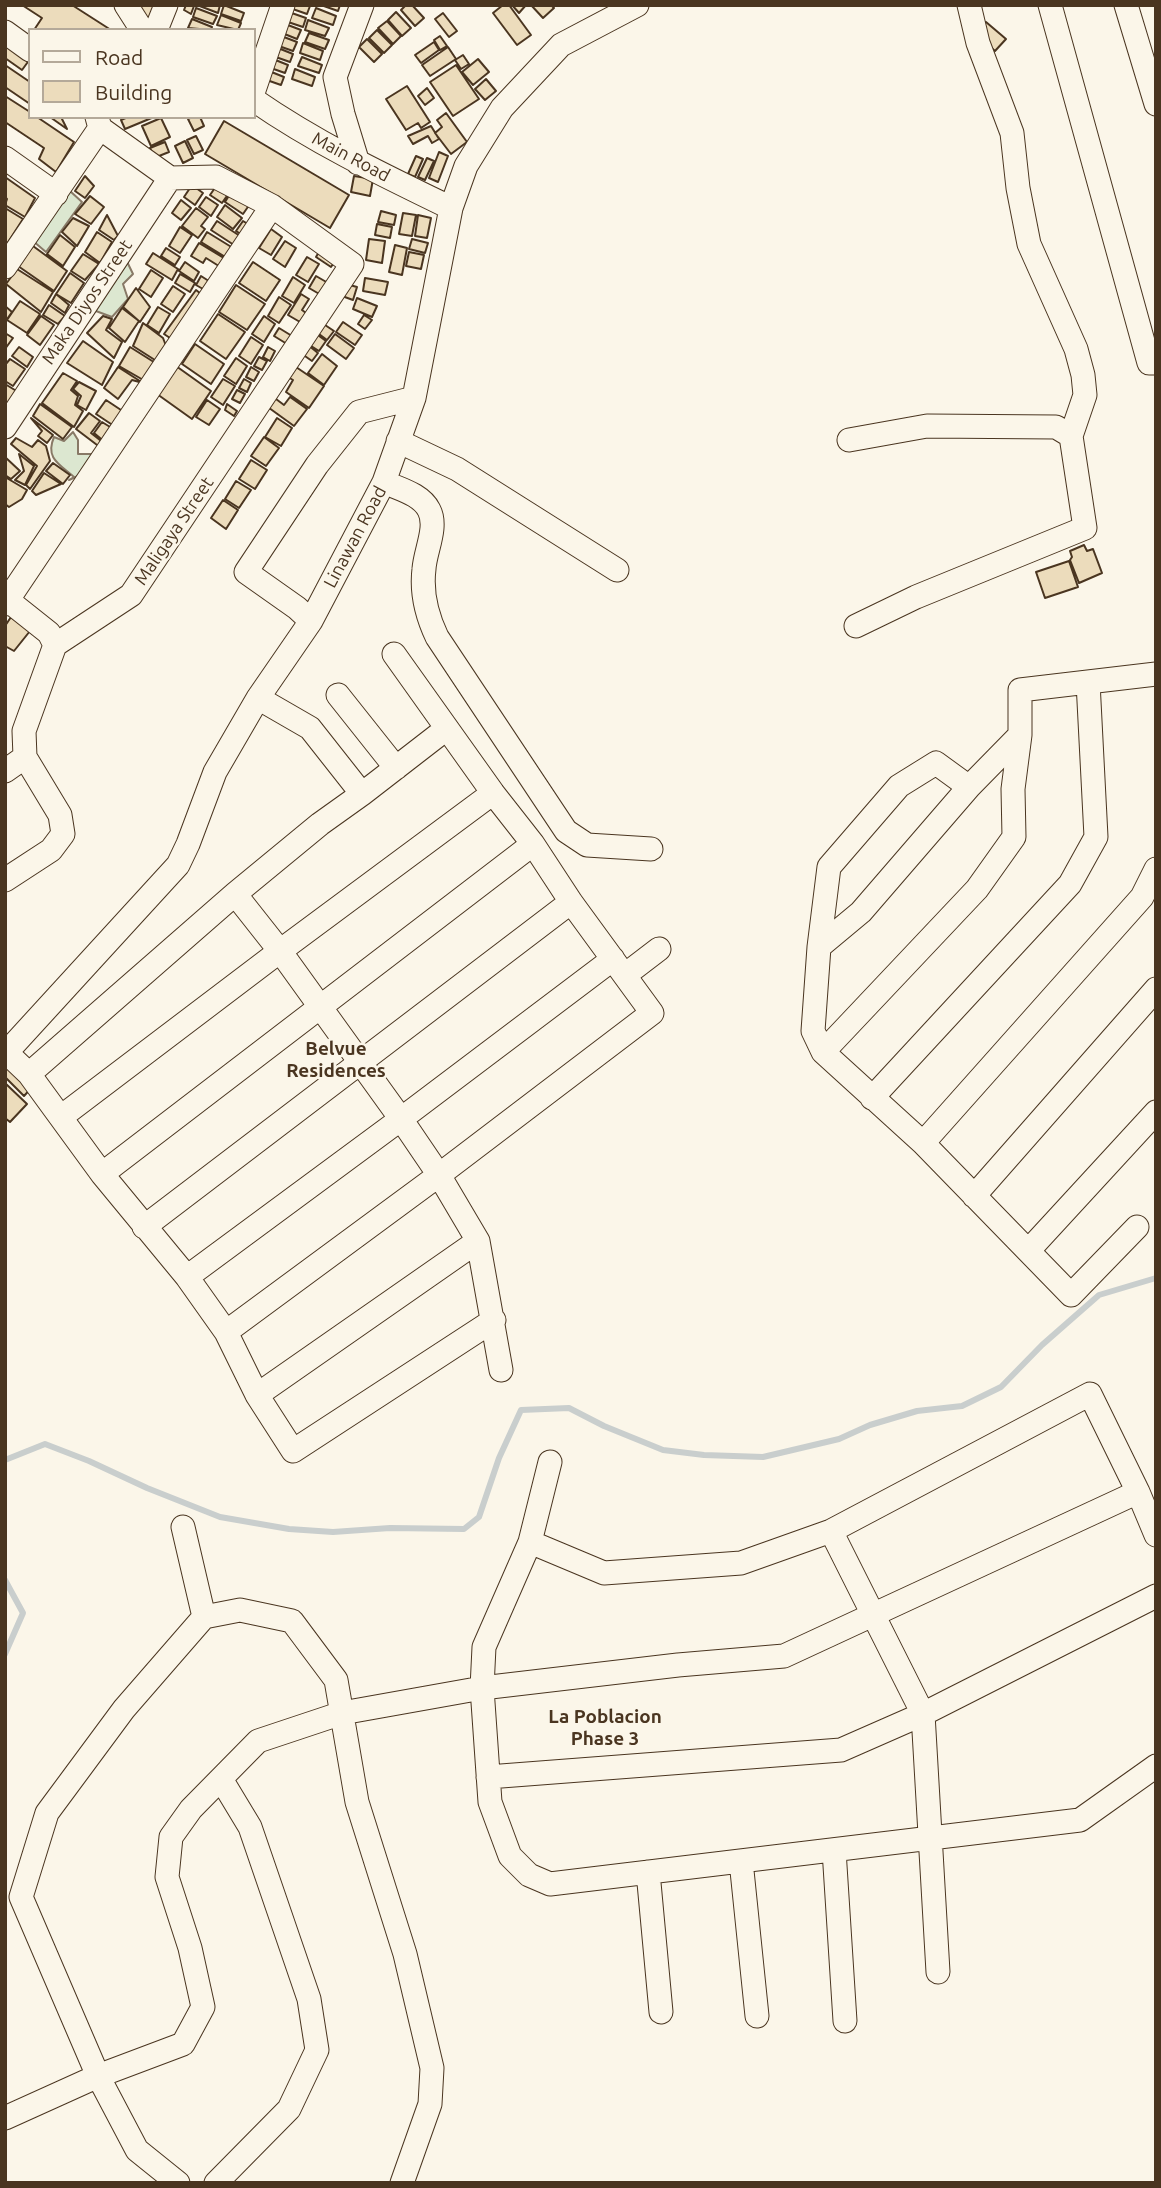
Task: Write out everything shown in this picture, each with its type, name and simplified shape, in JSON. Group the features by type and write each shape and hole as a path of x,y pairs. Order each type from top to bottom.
{"street":[{"path":"126,5 141,28"},
{"path":"157,28 166,5"},
{"path":"256,84 284,5"},
{"path":"358,163 335,77 362,5"},
{"path":"856,626 916,597 1085,528 1071,436 1085,395 1083,375 1076,349 1029,244 1018,188 1012,133 978,43 969,5"},
{"path":"1051,5 1149,363 1156,363"},
{"path":"1126,5 1156,104"},
{"name":"Linawan Road","path":"6,1053 177,865 188,845 215,772 258,698 311,621 384,482 414,398 451,208 466,166 502,108 561,45 633,6"},
{"path":"5,32 28,49"},
{"name":"Main Road","path":"256,101 290,125 358,163 451,208"},
{"path":"5,267 56,194 99,122 170,178 216,177 272,206 6,601 49,633 55,645 24,731 25,757 60,815 63,834 51,850 5,880"},
{"path":"5,158 56,194"},
{"name":"Maka Diyos Street","path":"5,426 170,178"},
{"name":"Maligaya Street","path":"55,645 131,595 352,264 272,206"},
{"path":"311,621 246,572 317,466 359,412 414,398"},
{"path":"849,440 927,426 1056,427 1071,436"},
{"path":"398,441 457,469 617,569"},
{"path":"384,482 416,496 429,510 432,524 423,570 427,615 437,637 566,831 587,845 650,849"},
{"path":"226,1332 652,1013 394,654"},
{"path":"823,1052 977,889 1014,837 1013,789 1020,735 1020,690 1156,674"},
{"path":"872,1098 1070,884 1096,837 1088,681"},
{"path":"338,695 396,768"},
{"path":"258,698 310,728 362,794"},
{"path":"29,1074 235,894 320,824 446,729"},
{"path":"819,947 861,912 969,787 1020,735"},
{"path":"5,771 25,757"},
{"path":"969,787 936,763 899,786 829,867 819,947 813,1031 823,1052 923,1143 1071,1295 1137,1227"},
{"path":"61,1117 493,793"},
{"path":"102,1174 533,844"},
{"path":"923,1143 1142,897 1156,869"},
{"path":"235,894 401,1119 439,1175 478,1241 502,1370"},
{"path":"144,1227 571,902"},
{"path":"187,1277 401,1119 619,967 659,949"},
{"path":"974,1196 1156,989"},
{"path":"6,1053 29,1074 102,1174 187,1277 226,1332 257,1395 293,1451 494,1320"},
{"path":"1028,1250 1156,1112"},
{"path":"257,1395 478,1241"},
{"path":"530,1542 604,1573 741,1563 831,1531 1090,1394 1156,1535"},
{"path":"550,1462 530,1542 484,1647 482,1688 490,1802 510,1856 529,1875 550,1884 1080,1820 1156,1766"},
{"path":"5,2118 99,2076 183,2044 203,2007 190,1948 167,1877 171,1837 191,1809 258,1741 342,1713 482,1688 678,1665 784,1656 1138,1492"},
{"path":"183,1527 204,1617"},
{"path":"831,1531 923,1714 938,1972"},
{"path":"488,1777 841,1750 923,1714 1156,1596"},
{"path":"178,2183 154,2176 137,2150 99,2076 21,1897 47,1813 124,1709 204,1617 240,1610 292,1621 337,1680 357,1802 405,1954 432,2068 430,2104 402,2183"},
{"path":"216,2183 289,2109 317,2050 309,1999 250,1827 221,1779"},
{"path":"834,1850 845,2021"},
{"path":"741,1861 757,2016"},
{"path":"648,1872 661,2012"}],"green space":[{"path":"70,191 82,202 46,252 33,241"},
{"path":"118,243 133,274 123,284 128,299 112,317 77,304"},
{"path":"73,432 78,440 78,454 103,454 93,469 69,480 74,477 55,460 51,450 54,437 64,441"}],"building":[{"path":"22,5 72,5 108,28 35,28 42,18"},
{"path":"133,5 157,5 146,28"},
{"path":"186,5 194,6 191,14 184,10"},
{"path":"197,5 220,5 218,13"},
{"path":"224,5 244,13 241,21 221,14"},
{"path":"287,5 309,5 310,6 307,14"},
{"path":"321,5 340,5 338,11"},
{"path":"406,5 412,5 424,18 415,26 401,10"},
{"path":"503,5 509,5 531,35 517,45 493,13"},
{"path":"512,5 526,5 519,13"},
{"path":"531,5 551,5 554,8 543,18"},
{"path":"196,8 217,16 213,24 193,17"},
{"path":"316,8 336,16 333,25 312,18"},
{"path":"286,11 306,18 303,27 282,20"},
{"path":"396,12 411,28 402,36 388,20"},
{"path":"443,13 457,31 449,37 435,19"},
{"path":"221,15 241,23 239,28 217,25"},
{"path":"192,19 212,27 212,28 188,28"},
{"path":"308,20 329,28 325,36 305,30"},
{"path":"387,21 401,36 393,44 378,28"},
{"path":"280,22 301,30 297,39 277,31"},
{"path":"986,22 1006,39 995,51 976,34"},
{"path":"377,30 392,45 384,53 369,38"},
{"path":"309,33 329,40 325,49 305,42"},
{"path":"276,34 297,42 293,51 273,44"},
{"path":"440,36 447,46 440,50 434,40"},
{"path":"367,39 382,54 374,62 359,47"},
{"path":"5,41 28,58 28,62 22,70 5,58"},
{"path":"434,42 439,50 421,63 415,55"},
{"path":"303,43 323,51 320,60 300,53"},
{"path":"273,46 293,54 290,62 270,55"},
{"path":"448,47 456,59 430,76 422,65"},
{"path":"463,55 469,64 461,69 455,60"},
{"path":"268,57 288,65 285,73 265,66"},
{"path":"302,57 322,65 319,73 298,66"},
{"path":"478,59 489,72 473,85 462,72"},
{"path":"5,65 28,81 28,103 5,87"},
{"path":"456,65 479,99 453,116 430,82"},
{"path":"264,69 284,77 281,85 261,78"},
{"path":"295,69 315,77 312,86 292,79"},
{"path":"486,79 496,91 485,100 475,89"},
{"path":"407,86 430,122 421,128 418,123 406,130 386,99"},
{"path":"427,88 434,98 425,105 418,96"},
{"path":"5,96 28,111 28,119 40,119 74,142 56,172 39,159 44,148 5,122"},
{"path":"446,113 467,142 451,154 435,133 442,127 437,120"},
{"path":"53,119 62,119 67,129"},
{"path":"123,119 149,119 125,129 121,120"},
{"path":"161,119 170,137 151,146 142,126"},
{"path":"188,119 201,119 204,126 194,131"},
{"path":"224,121 349,195 330,228 205,154"},
{"path":"431,126 439,139 432,143 428,136 413,144 408,136"},
{"path":"196,136 203,150 194,154 187,140"},
{"path":"185,141 193,158 183,163 175,146"},
{"path":"165,142 169,152 154,158 150,148"},
{"path":"439,152 448,156 438,182 429,178"},
{"path":"416,156 423,159 415,177 408,174"},
{"path":"427,158 434,161 425,180 418,177"},
{"path":"85,176 94,186 85,198 75,191"},
{"path":"354,176 373,179 370,196 351,192"},
{"path":"5,177 35,198 25,217 5,205"},
{"path":"219,182 231,190 222,203 210,195"},
{"path":"192,185 203,193 195,205 184,197"},
{"path":"233,189 252,201 243,214 225,202"},
{"path":"90,196 104,207 91,224 75,214"},
{"path":"206,197 218,205 211,216 199,207"},
{"path":"181,200 191,208 181,220 172,213"},
{"path":"225,205 242,218 233,229 217,217"},
{"path":"5,208 23,219 5,247"},
{"path":"196,208 208,217 201,226 205,229 198,238 182,226"},
{"path":"381,211 396,215 394,225 378,222"},
{"path":"403,213 416,215 412,236 399,234"},
{"path":"107,215 118,236 114,240 99,230"},
{"path":"418,215 431,218 427,238 415,236"},
{"path":"73,218 89,226 77,246 62,232"},
{"path":"217,221 240,236 234,245 211,230"},
{"path":"243,221 251,226 244,236 236,231"},
{"path":"377,224 392,227 390,238 375,235"},
{"path":"180,227 192,235 180,253 169,246"},
{"path":"271,229 282,237 271,255 259,248"},
{"path":"97,232 112,242 100,263 85,252"},
{"path":"207,232 233,248 227,258 201,242"},
{"path":"60,235 75,247 63,266 47,254"},
{"path":"369,239 385,241 382,263 366,260"},
{"path":"412,239 428,243 425,253 409,249"},
{"path":"285,241 296,248 285,267 273,259"},
{"path":"199,243 227,260 222,268 206,258 203,263 191,256"},
{"path":"323,245 339,255 331,267 316,257"},
{"path":"395,245 407,248 402,275 389,272"},
{"path":"33,246 67,271 54,291 18,266"},
{"path":"166,248 180,257 175,265 161,256"},
{"path":"409,252 424,255 421,269 406,266"},
{"path":"153,253 178,269 172,280 146,264"},
{"path":"83,254 99,264 85,280 71,271"},
{"path":"307,257 319,264 308,282 296,275"},
{"path":"185,262 199,272 194,281 179,271"},
{"path":"253,262 280,280 266,301 239,283"},
{"path":"17,269 53,292 41,312 6,284"},
{"path":"151,270 163,278 151,297 139,289"},
{"path":"70,273 84,283 71,303 56,294"},
{"path":"180,274 195,283 190,292 175,283"},
{"path":"201,276 215,285 210,293 196,285"},
{"path":"316,276 328,283 321,295 309,288"},
{"path":"293,277 305,285 294,303 282,296"},
{"path":"365,278 388,282 385,295 363,291"},
{"path":"346,284 357,287 353,300 342,296"},
{"path":"236,285 265,304 247,330 219,312"},
{"path":"173,286 185,294 173,312 161,304"},
{"path":"136,288 150,307 140,322 123,307"},
{"path":"196,290 205,297 173,340 164,334"},
{"path":"56,294 69,305 65,313 51,303"},
{"path":"301,294 309,299 302,310 306,313 300,322 288,315"},
{"path":"279,297 291,305 279,323 268,316"},
{"path":"357,298 377,306 372,317 353,309"},
{"path":"20,301 40,314 27,333 7,320"},
{"path":"49,305 65,316 58,324 43,315"},
{"path":"5,306 12,312 5,322"},
{"path":"158,307 170,314 159,333 147,325"},
{"path":"122,308 139,321 125,342 109,328"},
{"path":"218,314 245,332 226,359 200,341"},
{"path":"364,315 372,320 365,329 358,324"},
{"path":"41,316 54,325 40,345 27,335"},
{"path":"103,316 112,319 106,330 122,342 114,358 87,333"},
{"path":"264,316 275,324 264,342 252,334"},
{"path":"343,322 362,335 355,345 336,332"},
{"path":"143,323 163,338 168,351 158,362 133,346"},
{"path":"322,323 334,331 327,340 315,331"},
{"path":"279,328 292,336 287,344 274,336"},
{"path":"5,333 13,338 5,349"},
{"path":"315,333 326,341 319,351 308,344"},
{"path":"335,334 354,348 346,359 327,345"},
{"path":"251,337 263,345 251,364 239,356"},
{"path":"83,341 113,362 102,385 67,363"},
{"path":"195,344 224,364 211,384 182,364"},
{"path":"308,345 318,353 312,361 302,354"},
{"path":"19,347 33,357 27,367 12,356"},
{"path":"130,347 157,364 145,381 119,366"},
{"path":"268,347 275,351 270,361 263,357"},
{"path":"322,354 337,366 324,385 308,373"},
{"path":"259,357 267,361 262,370 254,366"},
{"path":"236,358 247,366 236,384 224,376"},
{"path":"10,359 25,369 13,386 5,381 5,365"},
{"path":"293,365 324,386 309,408 286,392 293,380 286,376"},
{"path":"176,366 211,391 192,419 157,394"},
{"path":"118,367 143,383 132,380 118,399 104,388"},
{"path":"251,367 259,372 254,381 246,377"},
{"path":"63,373 77,381 71,390 78,396 75,405 83,411 74,427 42,403"},
{"path":"223,379 235,386 223,405 211,397"},
{"path":"244,379 251,383 247,392 239,388"},
{"path":"79,382 96,391 86,410 77,405 81,396 73,389"},
{"path":"5,384 23,395 5,418"},
{"path":"237,390 245,394 240,403 232,399"},
{"path":"272,396 284,405 290,397 307,409 294,426 265,405"},
{"path":"106,400 124,412 114,426 96,414"},
{"path":"207,400 220,409 209,425 196,417"},
{"path":"40,404 72,427 63,439 33,416"},
{"path":"227,404 237,411 234,416 225,410"},
{"path":"89,413 100,421 91,433 105,444 101,448 76,429"},
{"path":"31,418 53,435 47,443 38,436 42,431"},
{"path":"277,418 292,428 281,446 265,437"},
{"path":"102,422 115,430 106,443 94,433"},
{"path":"264,437 279,448 266,466 251,456"},
{"path":"16,438 32,447 38,440 46,446 50,461 30,489 26,485 37,466 11,444"},
{"path":"19,454 34,466 25,485 15,480 24,471"},
{"path":"5,457 20,471 11,479 5,475"},
{"path":"251,460 267,470 255,489 239,479"},
{"path":"53,463 70,475 63,484 46,471"},
{"path":"44,473 61,484 36,495 32,491"},
{"path":"5,477 27,490 22,499 9,507 5,504"},
{"path":"236,481 251,490 239,508 225,499"},
{"path":"223,500 238,510 226,529 211,518"},
{"path":"1084,545 1087,551 1093,549 1102,573 1079,583 1070,560 1070,551"},
{"path":"1069,561 1078,587 1045,598 1036,572"},
{"path":"11,617 30,631 14,651 5,646 5,626"},
{"path":"5,1060 34,1085 24,1096 5,1077"},
{"path":"5,1083 27,1104 10,1122 5,1118"}],"waterway":[{"path":"5,1460 45,1444 220,1517 289,1529 333,1532 390,1528 464,1529 479,1517 499,1458 521,1410 569,1408 604,1426 663,1450 704,1455 763,1457 839,1439 870,1425 917,1411 962,1406 1001,1387 1042,1345 1099,1295 1156,1278"},
{"path":"5,1580 23,1613 5,1654"}],"district":[{"name":"Belvue Residences","path":"336,1060"},
{"name":"La Poblacion Phase 3","path":"605,1728"}]}
